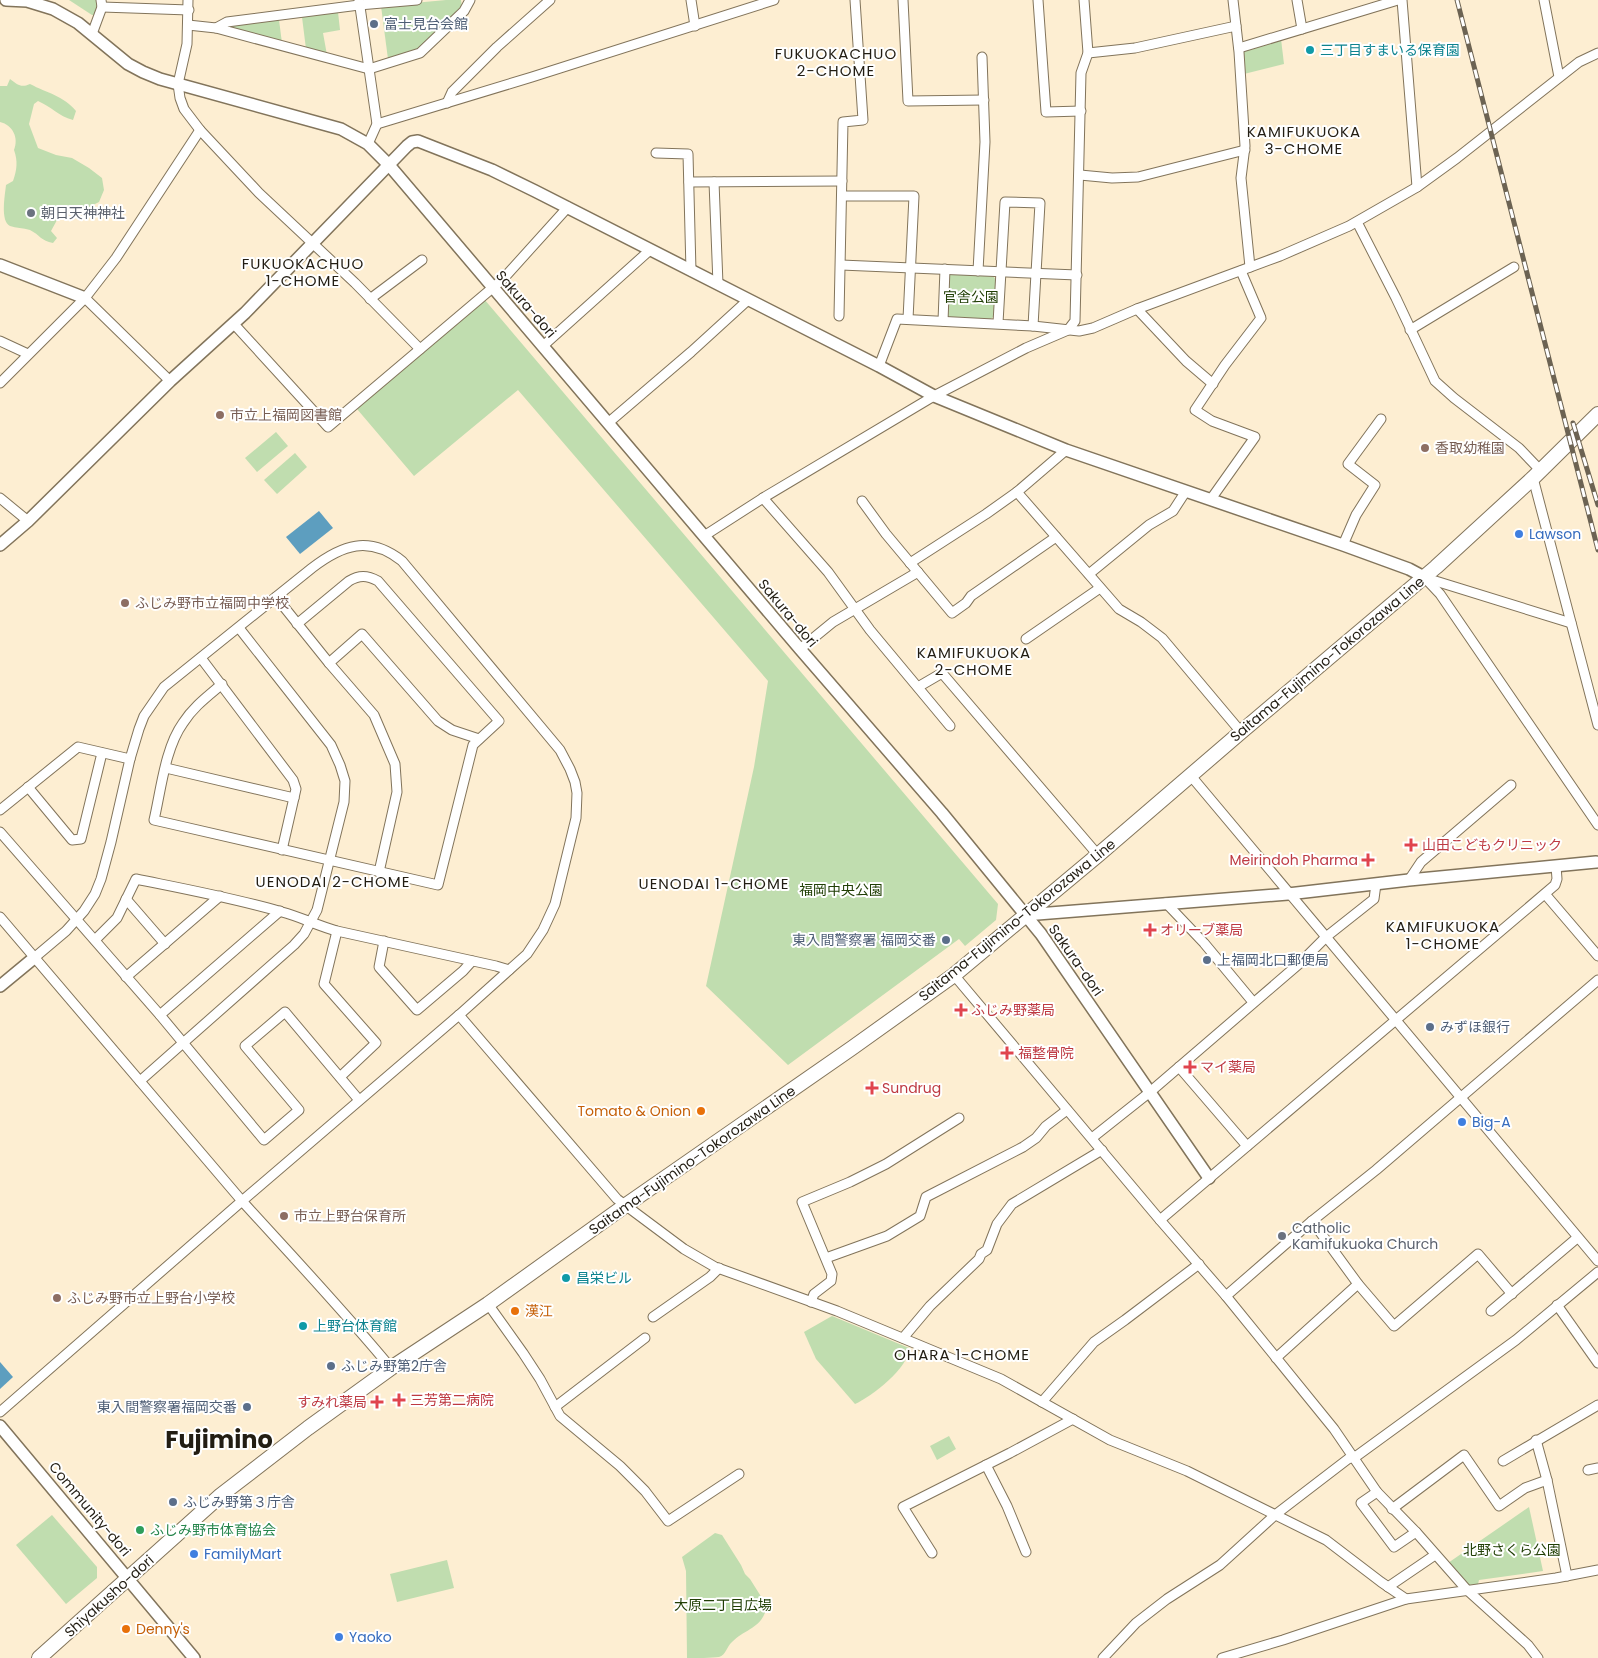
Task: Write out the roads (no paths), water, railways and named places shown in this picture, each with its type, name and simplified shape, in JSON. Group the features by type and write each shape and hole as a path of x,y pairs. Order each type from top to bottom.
{"main road":[{"name":"Saitama-Fujimino-Tokorozawa Line","path":"391,1368 488,1304 954,975 1424,577 1537,474 1598,414"},
{"name":"Shiyakusho-dori","path":"39,1658 221,1495 308,1428 391,1368"}],"street":[{"name":"Sakura-dori","path":"6,0 27,0 53,9 78,23 113,52 143,72 178,84 328,125 356,136 368,144 389,165 800,649 942,813 1041,934 1209,1178"},
{"path":"216,28 226,22 359,2 417,0"},
{"path":"188,25 216,28 369,68 420,53 464,11 470,0"},
{"path":"447,103 452,92 550,0"},
{"path":"691,0 695,26"},
{"path":"377,124 774,0"},
{"path":"839,316 843,122 862,120 855,0"},
{"path":"902,0 908,101 984,100"},
{"path":"1038,0 1046,112 1081,111"},
{"path":"704,536 762,498 934,396 996,363 1068,330 1075,321 1081,73 1088,53 1084,0"},
{"path":"1233,0 1239,48 1245,150 1241,178 1250,267"},
{"path":"1297,0 1302,29"},
{"path":"1239,48 1397,0 1418,187"},
{"path":"1544,0 1559,77"},
{"path":"359,2 377,124 368,144"},
{"path":"92,34 101,4 188,5 187,44 178,84 184,109 200,130 258,193 420,349"},
{"path":"1088,53 1135,48 1236,26"},
{"path":"978,271 986,142 982,57"},
{"path":"879,366 896,319 998,323 1079,332 1288,252 1357,222 1418,187 1579,62 1596,57"},
{"path":"0,383 84,298 116,258 200,130"},
{"path":"0,545 28,521 170,381 258,300 311,243 407,146 412,142 418,141 492,170 568,207 934,396 1066,450 1344,545 1409,569 1424,577 1571,623"},
{"path":"1080,175 1112,178 1138,177 1245,150"},
{"path":"656,153 688,154 691,270"},
{"path":"689,182 842,181"},
{"path":"714,182 718,284"},
{"path":"842,196 914,196 908,319"},
{"path":"998,323 1004,202 1040,203 1033,326"},
{"path":"233,324 328,427 503,279 568,207"},
{"path":"1357,222 1396,298 1435,382 1519,448 1537,474 1571,623 1598,725"},
{"path":"543,346 650,250"},
{"path":"370,299 422,260"},
{"path":"0,265 84,298 170,381"},
{"path":"840,265 1077,275"},
{"path":"1410,330 1514,267"},
{"path":"943,320 945,270"},
{"path":"1211,499 1255,437 1212,421 1195,410 1261,318 1240,271"},
{"path":"608,423 748,300"},
{"path":"1137,309 1186,361 1213,384"},
{"path":"0,341 28,354"},
{"path":"1344,545 1356,515 1375,485 1348,464 1381,419"},
{"path":"910,563 1017,492 1066,450"},
{"path":"1089,574 1149,525 1173,511 1186,491"},
{"path":"1017,492 1119,609 1141,622 1162,638 1241,732"},
{"path":"0,498 28,521"},
{"path":"762,498 828,572 854,610 950,726"},
{"path":"862,501 952,613 966,603 971,596 1056,537"},
{"path":"0,986 66,931 95,894 101,879 130,759 144,716 153,701 164,687 329,556 341,549 362,545 386,550 395,555 408,568 560,750 570,769 577,793 576,812 570,844 550,917 527,954 0,1412"},
{"path":"800,649 832,622 918,572"},
{"path":"222,684 194,708 174,739 154,820 438,885 473,745 499,721 378,581 363,576 348,581 298,624"},
{"path":"1424,577 1440,594 1598,825"},
{"path":"1026,639 1100,588"},
{"path":"276,598 374,715 395,764 397,792 379,872"},
{"path":"140,1081 294,945 311,922 317,910 344,802 345,781 331,745 239,628"},
{"path":"329,663 362,634 438,721 452,730 479,739"},
{"path":"202,658 293,780 296,789 282,850"},
{"path":"918,687 942,673 1098,855"},
{"path":"0,810 78,747 130,759"},
{"path":"28,787 72,840 81,840 102,753"},
{"path":"166,768 294,798"},
{"path":"1191,776 1288,894 1598,1261"},
{"path":"1410,880 1420,862 1511,785"},
{"path":"0,832 160,1015 264,1140 299,1110 245,1046 285,1012 359,1100"},
{"path":"1025,916 1166,902 1288,894 1597,862"},
{"path":"1160,1220 1545,894 1557,883 1556,866"},
{"path":"95,940 117,918 136,879 220,896 280,911 337,931 509,970"},
{"path":"1092,1138 1150,1092 1300,963 1326,937 1374,899 1376,884"},
{"path":"1545,894 1598,956"},
{"path":"126,977 220,896"},
{"path":"126,899 165,944"},
{"path":"1166,902 1204,943 1253,1002"},
{"path":"160,1015 280,911"},
{"path":"0,917 242,1201 279,1243 327,1292 391,1368"},
{"path":"337,931 324,984 376,1043 340,1077"},
{"path":"384,941 379,967 417,1010 464,971 472,961"},
{"path":"954,975 1226,1296 1334,1429 1377,1492 1416,1532 1467,1590 1528,1646 1538,1658"},
{"path":"1226,1296 1598,980"},
{"path":"459,1015 617,1199 684,1249 719,1268 811,1302 988,1373 1110,1440 1187,1471 1326,1540 1388,1587 1406,1598"},
{"path":"1179,1067 1248,1146"},
{"path":"826,1258 886,1236 920,1216 926,1196 1023,1147 1067,1110"},
{"path":"811,1302 814,1294 832,1281 833,1278 802,1202 850,1182 886,1164 959,1118"},
{"path":"903,1338 930,1306 976,1263 981,1254 987,1250 997,1224 1012,1204 1102,1150"},
{"path":"1312,1221 1358,1284 1394,1326 1478,1254 1512,1294"},
{"path":"1491,1311 1578,1238"},
{"path":"1042,1402 1094,1342 1198,1264"},
{"path":"653,1317 710,1277 719,1268"},
{"path":"1103,1658 1136,1623 1167,1599 1220,1565 1275,1515 1348,1459 1516,1340 1557,1305 1597,1276"},
{"path":"1276,1358 1358,1284"},
{"path":"488,1304 524,1353 560,1416 620,1466 645,1491 668,1521 739,1474"},
{"path":"1557,1305 1598,1363"},
{"path":"555,1407 645,1338"},
{"path":"1503,1461 1598,1405"},
{"path":"932,1553 903,1507 1073,1419"},
{"name":"Community-dori","path":"0,1426 190,1656"},
{"path":"1536,1440 1567,1576"},
{"path":"1392,1509 1464,1455 1499,1506 1525,1488 1546,1480"},
{"path":"986,1465 1007,1506 1026,1552"},
{"path":"1588,1470 1598,1468"},
{"path":"1377,1492 1361,1503 1394,1547 1416,1532"},
{"path":"1388,1587 1435,1555"},
{"path":"1222,1658 1283,1640 1406,1598 1598,1570"}],"water":[{"path":"319,511 333,528 300,554 286,537"},
{"path":"0,1362 13,1377 0,1389"}],"railway":[{"path":"1457,0 1598,550"},
{"path":"1573,423 1598,505"}],"place":[{"name":"富士見台会館","path":"374,24"},
{"name":"三丁目すまいる保育園","path":"1310,50"},
{"name":"朝日天神神社","path":"31,213"},
{"name":"市立上福岡図書館","path":"220,415"},
{"name":"香取幼稚園","path":"1425,448"},
{"name":"Lawson","path":"1519,534"},
{"name":"ふじみ野市立福岡中学校","path":"125,603"},
{"name":"山田こどもクリニック","path":"1411,845"},
{"name":"Meirindoh Pharma","path":"1368,860"},
{"name":"オリーブ薬局","path":"1150,930"},
{"name":"東入間警察署 福岡交番","path":"946,940"},
{"name":"上福岡北口郵便局","path":"1207,960"},
{"name":"ふじみ野薬局","path":"961,1010"},
{"name":"みずほ銀行","path":"1430,1027"},
{"name":"福整骨院","path":"1007,1053"},
{"name":"マイ薬局","path":"1190,1067"},
{"name":"Sundrug","path":"872,1088"},
{"name":"Tomato & Onion","path":"701,1111"},
{"name":"Big-A","path":"1462,1122"},
{"name":"市立上野台保育所","path":"284,1216"},
{"name":"Catholic Kamifukuoka Church","path":"1282,1236"},
{"name":"昌栄ビル","path":"566,1278"},
{"name":"ふじみ野市立上野台小学校","path":"57,1298"},
{"name":"漢江","path":"515,1311"},
{"name":"上野台体育館","path":"303,1326"},
{"name":"ふじみ野第2庁舎","path":"331,1366"},
{"name":"三芳第二病院","path":"399,1400"},
{"name":"すみれ薬局","path":"377,1402"},
{"name":"東入間警察署福岡交番","path":"247,1407"},
{"name":"ふじみ野第３庁舎","path":"173,1502"},
{"name":"ふじみ野市体育協会","path":"140,1530"},
{"name":"FamilyMart","path":"194,1554"},
{"name":"Denny's","path":"126,1629"},
{"name":"Yaoko","path":"339,1637"}],"district":[{"name":"FUKUOKACHUO 2-CHOME","path":"836,62"},
{"name":"KAMIFUKUOKA 3-CHOME","path":"1304,140"},
{"name":"FUKUOKACHUO 1-CHOME","path":"303,272"},
{"name":"KAMIFUKUOKA 2-CHOME","path":"974,660"},
{"name":"UENODAI 2-CHOME","path":"333,881"},
{"name":"UENODAI 1-CHOME","path":"714,883"},
{"name":"KAMIFUKUOKA 1-CHOME","path":"1443,934"},
{"name":"OHARA 1-CHOME","path":"962,1354"},
{"name":"Fujimino","path":"219,1439"}],"park label":[{"name":"官舎公園","path":"971,297"},
{"name":"福岡中央公園","path":"841,890"},
{"name":"北野さくら公園","path":"1512,1550"},
{"name":"大原二丁目広場","path":"723,1605"}]}
